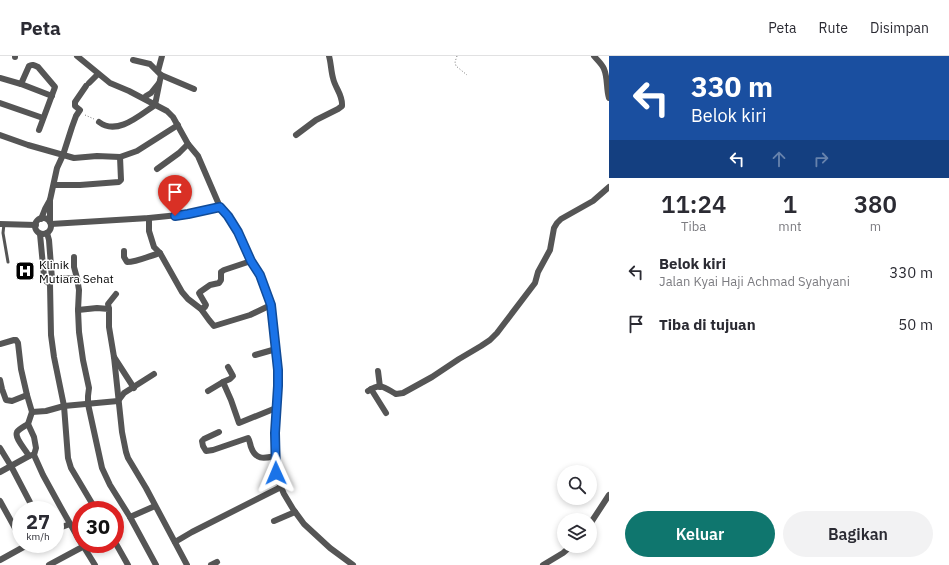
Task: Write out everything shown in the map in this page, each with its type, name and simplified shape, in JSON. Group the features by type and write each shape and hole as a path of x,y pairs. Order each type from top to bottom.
{"street":[{"path":"76,56 118,88 155,103"},
{"path":"150,64 162,56"},
{"path":"99,122 109,126 120,126 127,123 155,103 160,82 162,56"},
{"path":"296,135 316,120 342,106 340,94 333,78 329,56"},
{"path":"594,56 601,63 604,69 609,98"},
{"path":"133,60 150,64 160,73 194,88"},
{"path":"21,84 29,66 34,65 38,67 54,87 39,130"},
{"path":"44,234 36,230 36,225 41,219 50,200 57,168 78,113 75,102 98,74"},
{"path":"0,78 52,96"},
{"path":"116,82 146,96 173,117 188,144 198,156 220,207 228,216 238,232 251,261 260,275 271,305 278,370 275,433 277,478 295,512 304,524 330,548 353,565"},
{"path":"146,96 151,93 160,82"},
{"path":"0,103 43,118"},
{"path":"0,135 28,145 74,158 97,156 120,157 137,152 178,125"},
{"path":"157,169 179,153 188,144"},
{"path":"54,185 119,182 121,180 120,157"},
{"path":"386,413 370,390 380,386 396,394 403,393 432,377 459,358 490,340 535,283 538,272 550,250 554,228 557,223 561,219 593,201 609,187"},
{"path":"50,200 51,228 44,234 44,276 46,281 77,278"},
{"path":"41,219 46,219 50,223 149,218 188,214 220,207"},
{"path":"149,218 149,231 154,247 160,254 182,292 188,299 201,309 214,326 250,315 271,305"},
{"path":"2,224 36,225"},
{"path":"124,251 124,257 127,262 132,262 150,255 160,254"},
{"path":"74,257 74,267 79,290 79,332 90,388 88,404 102,468 110,485 130,517 156,565"},
{"path":"201,309 206,305 199,294 200,292 210,285 219,283 221,280 221,272 224,270 251,261"},
{"path":"51,281 51,335 64,406 68,458 71,468 91,501"},
{"path":"116,294 108,304 109,327 114,357 122,432 126,452 187,565"},
{"path":"78,310 97,308 109,309"},
{"path":"0,344 14,340 17,341 26,395 32,412 28,424 16,434 17,438 32,456 72,527"},
{"path":"255,355 276,349"},
{"path":"114,357 134,388"},
{"path":"208,391 233,376 228,367"},
{"path":"378,371 380,386"},
{"path":"32,412 46,411 64,406 118,401 124,393 154,374"},
{"path":"0,380 6,400 12,401 26,395"},
{"path":"223,382 239,423 276,408"},
{"path":"0,472 32,456 36,448 34,438 28,424"},
{"path":"219,432 202,441 206,451 248,438 253,452 257,456 263,458 276,456"},
{"path":"0,448 29,501"},
{"path":"175,542 281,487"},
{"path":"597,513 609,495"},
{"path":"0,501 12,523"},
{"path":"130,517 155,506"},
{"path":"274,521 295,512"},
{"path":"64,526 70,524"},
{"path":"49,565 72,551"},
{"path":"1,558 12,552"},
{"path":"88,553 95,565"},
{"path":"121,553 128,565"},
{"path":"543,565 564,553"}],"lane":[{"path":"2,224 8,262"}],"path":[{"path":"457,56 455,62 456,66 467,75"},
{"path":"78,113 99,122"}],"place":[{"name":"Klinik Mutiara Sehat","path":"25,271"}],"route":[{"path":"175,216 220,207 228,216 238,232 251,261 260,275 271,305 278,370 275,433 276,473"}]}
